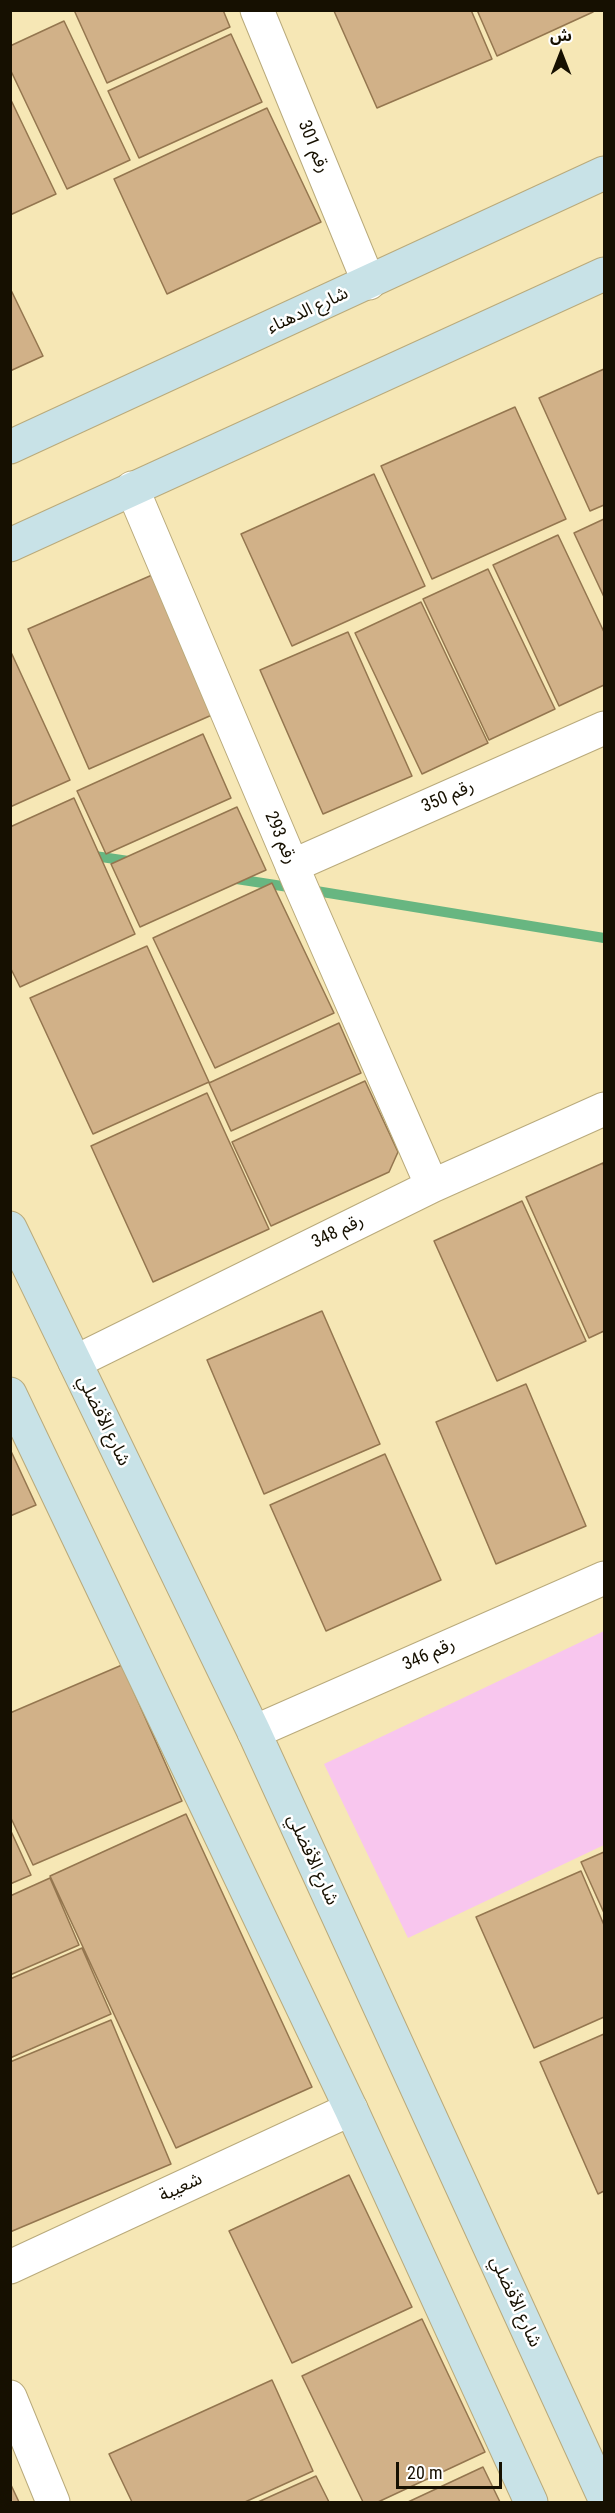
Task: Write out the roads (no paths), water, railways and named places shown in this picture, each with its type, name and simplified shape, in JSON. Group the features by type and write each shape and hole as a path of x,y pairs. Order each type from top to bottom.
{"street":[{"name":"رقم 301","path":"257,10 369,283"},
{"name":"شارع الدهناء","path":"10,447 369,283 604,172"},
{"path":"10,545 604,274"},
{"name":"رقم 293","path":"132,488 292,866 432,1186"},
{"name":"رقم 350","path":"292,866 604,728"},
{"name":"رقم 348","path":"75,1362 432,1186 604,1109"},
{"name":"شارع الأفضلي","path":"10,1228 254,1732 604,2497"},
{"path":"10,1394 351,2109 531,2502"},
{"name":"رقم 346","path":"254,1732 604,1578"},
{"name":"شعيبة","path":"10,2267 351,2109"},
{"path":"10,2397 53,2502"}],"waterway":[{"path":"88,855 135,862"},
{"path":"230,878 295,888"},
{"path":"310,890 604,938"}]}
